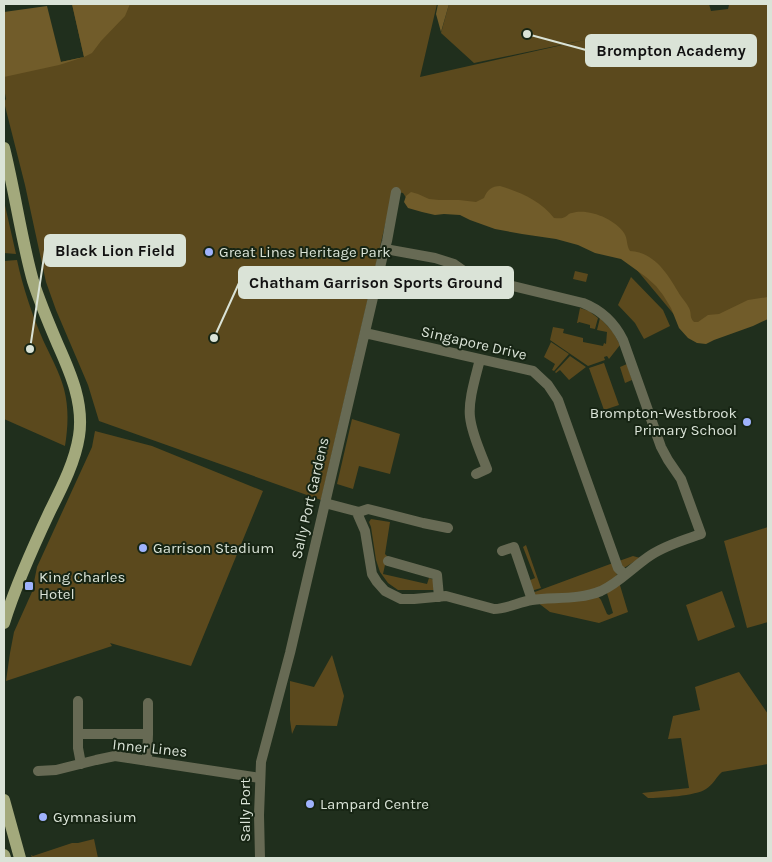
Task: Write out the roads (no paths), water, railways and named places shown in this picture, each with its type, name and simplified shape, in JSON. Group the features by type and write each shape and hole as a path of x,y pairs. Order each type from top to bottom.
{"main road":[{"path":"4,148 33,280 43,310 74,384 81,418 78,441 71,464 12,596 4,623"},
{"path":"4,800 20,858"}],"street":[{"name":"Sally Port Gardens","path":"261,762 290,653 386,245 396,192"},
{"path":"358,512 365,531 372,574 389,593 401,598 412,599 439,596 449,597 496,609 532,600 593,593 608,587 653,553 700,534 681,479 662,450 624,343 615,326 602,314 583,303 483,283 454,264 386,245"},
{"name":"Singapore Drive","path":"365,333 533,371 548,385 558,400 618,568 624,574"},
{"path":"476,474 487,469 473,432 470,415 480,360"},
{"path":"325,503 358,512 368,509 448,528"},
{"path":"502,551 518,546 532,600"},
{"path":"388,561 437,575 439,596"},
{"path":"78,702 78,748 81,764"},
{"path":"147,761 148,703"},
{"path":"78,734 148,734"},
{"name":"Inner Lines","path":"38,771 56,770 114,756 260,778"},
{"name":"Sally Port","path":"260,858 261,762"}],"place":[{"name":"Brompton Academy","path":"527,34"},
{"name":"Great Lines Heritage Park","path":"209,252"},
{"name":"Chatham Garrison Sports Ground","path":"214,338"},
{"name":"Black Lion Field","path":"30,349"},
{"name":"Brompton-Westbrook Primary School","path":"747,422"},
{"name":"Garrison Stadium","path":"143,548"},
{"name":"King Charles Hotel","path":"29,586"},
{"name":"Lampard Centre","path":"310,804"},
{"name":"Gymnasium","path":"43,817"}]}
